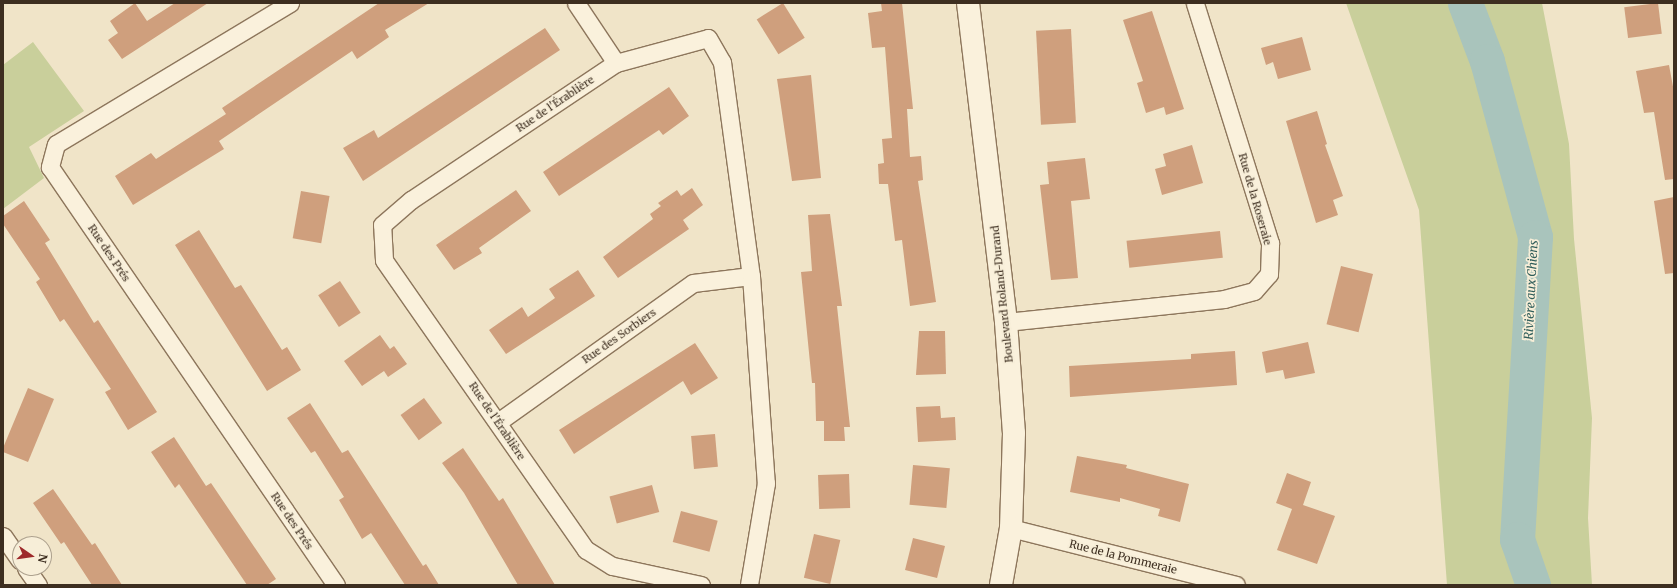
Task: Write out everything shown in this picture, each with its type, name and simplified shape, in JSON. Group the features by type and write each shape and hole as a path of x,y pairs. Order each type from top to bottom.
{"street":[{"name":"Rue des Prés","path":"290,3 56,144 50,167 336,585"},
{"path":"576,3 616,64"},
{"name":"Boulevard Roland-Durand","path":"968,3 1006,322 1014,433 1011,528 1001,585"},
{"name":"Rue de la Roseraie","path":"1006,322 1224,299 1254,291 1269,274 1270,243 1195,3"},
{"name":"Rue de l'Érablière","path":"701,585 612,566 586,550 384,260 382,225 411,200 616,64 708,38 722,62 751,276 766,483 749,585"},
{"name":"Rue des Sorbiers","path":"498,422 694,283 751,276"},
{"name":"Rue de la Pommeraie","path":"1011,528 1236,585"},
{"path":"3,536 12,549"},
{"path":"32,576 38,585"}],"green space":[{"path":"1346,3 1542,3 1569,144 1574,239 1592,418 1588,518 1592,585 1447,585 1419,210"},
{"path":"33,42 84,111 29,147 44,178 3,209 3,65"}],"building":[{"path":"135,3 147,21 175,3 208,3 122,59 108,40 118,33 110,21"},
{"path":"379,3 429,3 385,30 389,37 357,59 352,51 219,141 224,149 133,205 115,176 151,153 156,159 226,114 222,108"},
{"path":"783,3 805,38 778,54 757,19"},
{"path":"881,3 902,3 913,109 907,109 910,157 921,156 923,180 918,181 936,302 910,306 902,240 895,241 888,184 879,184 878,164 884,163 882,139 892,138 885,47 872,48 868,13 882,11"},
{"path":"1658,3 1662,34 1628,38 1624,7"},
{"path":"1152,11 1184,109 1166,115 1164,107 1146,113 1137,83 1143,81 1123,20"},
{"path":"545,28 560,50 363,181 343,148 374,130 378,138"},
{"path":"1071,29 1076,123 1041,125 1036,31"},
{"path":"1302,37 1311,70 1278,79 1273,62 1266,65 1261,48"},
{"path":"1669,65 1674,92 1674,179 1665,180 1654,112 1644,113 1636,71"},
{"path":"811,75 821,178 792,181 777,79"},
{"path":"669,87 689,116 663,135 659,130 559,196 543,172"},
{"path":"1317,111 1327,144 1325,145 1343,196 1333,200 1338,215 1316,223 1286,121"},
{"path":"1192,145 1203,183 1162,195 1155,169 1166,166 1163,154"},
{"path":"1085,158 1090,199 1071,201 1078,278 1051,280 1040,185 1049,184 1047,162"},
{"path":"692,188 703,205 683,220 689,229 618,278 603,257 653,219 650,214 661,206 658,203 677,190 681,196"},
{"path":"516,190 531,211 479,248 482,253 454,270 436,245"},
{"path":"301,191 330,196 321,243 293,238"},
{"path":"1674,197 1674,273 1665,274 1654,201"},
{"path":"24,201 50,240 45,243 94,323 98,320 157,412 128,430 105,392 111,389 64,319 60,322 36,282 40,279 3,224 3,216"},
{"path":"830,214 842,306 837,306 850,427 844,427 845,441 824,441 824,421 816,421 815,383 812,383 801,272 812,271 808,215"},
{"path":"199,230 235,288 241,285 282,350 287,347 301,370 267,391 175,245"},
{"path":"1220,231 1223,258 1129,268 1127,241"},
{"path":"1341,266 1373,274 1359,332 1326,324"},
{"path":"578,270 595,296 506,354 489,330 522,307 528,317 555,298 549,289"},
{"path":"340,281 361,313 339,327 318,295"},
{"path":"919,331 945,331 946,374 916,375"},
{"path":"380,335 390,349 394,346 407,364 388,377 384,371 362,386 344,361"},
{"path":"1308,342 1315,373 1285,379 1283,370 1266,373 1262,352"},
{"path":"695,343 718,378 691,395 683,381 574,454 559,430"},
{"path":"1235,351 1237,385 1070,397 1069,366 1191,359 1191,354"},
{"path":"28,388 54,399 28,462 3,452 3,448"},
{"path":"424,398 442,423 419,440 401,415"},
{"path":"310,403 342,453 348,450 423,566 426,564 439,585 405,585 371,533 362,539 339,500 344,497 315,451 311,453 287,418"},
{"path":"940,406 941,418 955,417 956,440 918,442 916,407"},
{"path":"715,434 718,467 694,469 691,436"},
{"path":"174,437 206,486 211,483 276,579 267,585 247,585 179,484 175,488 151,452"},
{"path":"463,448 499,501 503,498 555,585 518,585 464,493 442,463"},
{"path":"1077,456 1127,465 1126,468 1189,484 1180,522 1158,516 1160,509 1120,498 1120,502 1070,492"},
{"path":"913,465 950,468 946,508 910,505"},
{"path":"1287,473 1311,482 1303,505 1335,516 1317,564 1277,550 1292,509 1276,503"},
{"path":"849,474 850,508 819,509 818,475"},
{"path":"652,485 659,512 617,523 609,496"},
{"path":"53,489 92,545 95,543 122,585 92,585 64,542 61,544 33,503"},
{"path":"681,511 718,521 709,552 673,542"},
{"path":"814,534 840,540 830,584 804,578"},
{"path":"913,538 945,546 937,578 905,570"}],"waterway":[{"name":"Rivière aux Chiens","path":"1465,3 1487,61 1535,237 1517,539 1533,585"}]}
